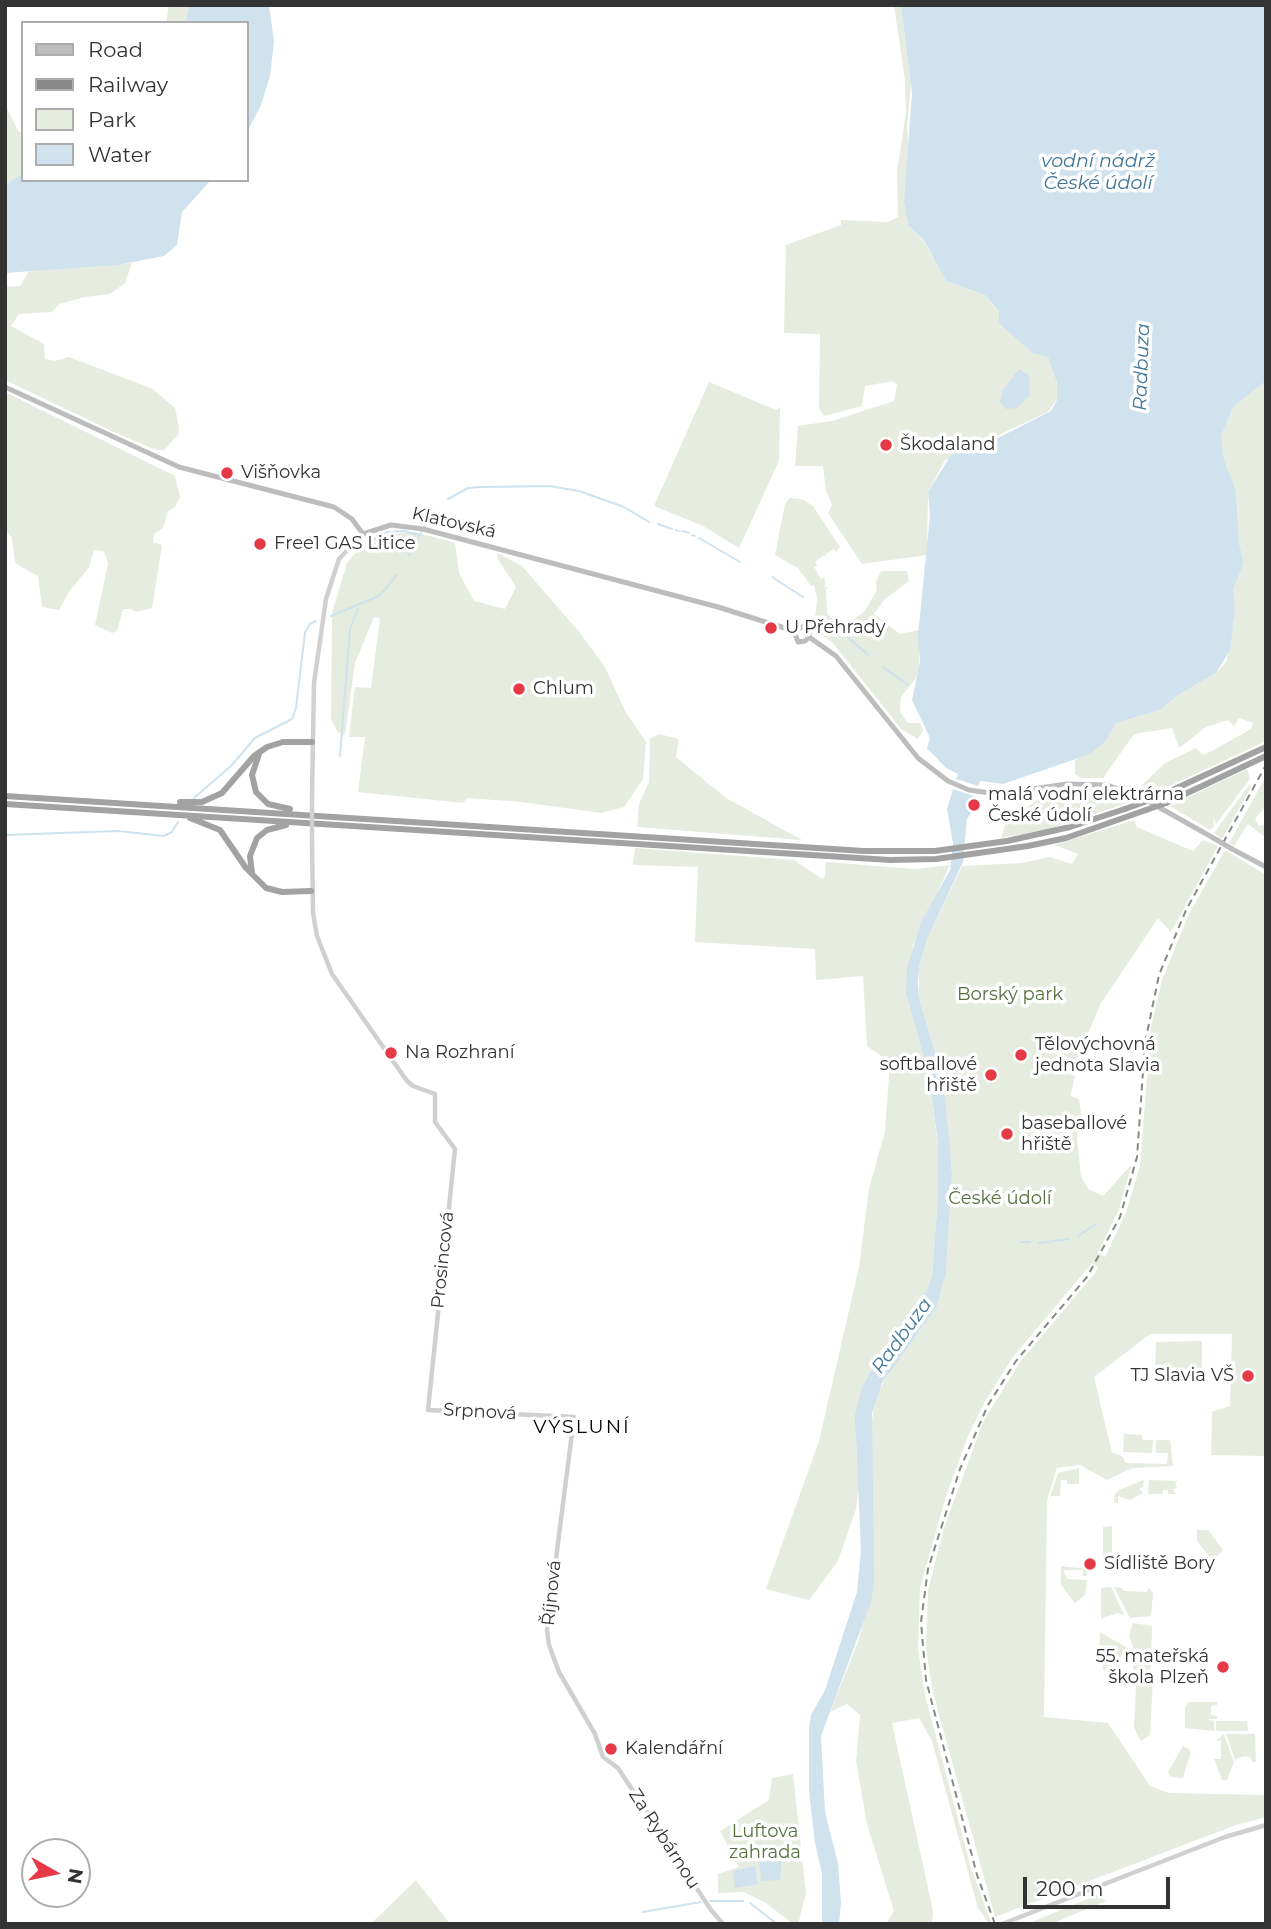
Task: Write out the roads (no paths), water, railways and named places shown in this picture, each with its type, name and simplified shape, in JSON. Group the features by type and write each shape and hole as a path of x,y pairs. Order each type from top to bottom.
{"highway":[{"path":"144,804 154,801 194,803 209,800 227,790 260,752 278,743 312,742"},
{"path":"5,796 798,847 935,850 1049,833 1125,809 1266,747"},
{"path":"260,752 252,775 259,797 279,808 321,816"},
{"path":"5,804 824,857 936,859 1066,838 1166,803 1266,756"},
{"path":"163,813 170,817 191,818 220,830 252,875 272,890 311,891"},
{"path":"252,875 251,850 257,838 267,830 286,825 361,831 378,828"}],"main road":[{"path":"5,387 179,467 334,507 347,514 363,534"},
{"name":"Klatovská","path":"363,534 391,525 426,529 718,607 794,631"},
{"path":"809,636 804,642 798,642 794,631 804,626 809,636 831,651 918,758 948,781 990,793 1021,792 1077,783 1125,790 1266,867"}],"street":[{"path":"311,891 312,742 318,646 331,579 343,552 363,534"},
{"name":"Prosincová","path":"311,891 317,936 332,974 407,1081 435,1094 438,1129 455,1149 428,1410"},
{"name":"Srpnová","path":"428,1410 574,1418"},
{"name":"Říjnová","path":"574,1418 548,1641 559,1672 595,1734 603,1757"},
{"name":"Za Rybárnou","path":"603,1757 618,1768 711,1910 723,1924"},
{"path":"1002,1924 1224,1837 1266,1825"}],"water":[{"path":"189,5 269,5 274,42 270,76 261,105 248,130 248,21 186,21"},
{"name":"vodní nádrž České údolí","path":"901,5 1266,5 1266,381 1234,406 1221,436 1224,459 1236,491 1239,543 1244,563 1233,590 1235,611 1230,650 1216,673 1178,695 1160,710 1116,723 1104,743 1090,754 1003,784 980,781 978,786 956,779 958,774 946,768 927,748 930,738 912,700 920,662 918,635 930,515 928,492 951,455 980,441 992,441 1051,411 1057,400 1057,382 1048,357 1033,353 1007,331 999,323 999,312 985,295 946,281 925,242 908,225 904,202 912,93"},
{"path":"21,174 21,182 209,182 182,212 177,245 164,256 117,265 5,273 5,185"},
{"path":"1019,369 1029,376 1030,395 1017,408 1006,409 1000,402 1002,391"},
{"name":"Radbuza","path":"953,789 974,796 970,808 973,810 967,819 963,862 928,937 919,967 918,983 919,999 942,1074 949,1134 952,1175 946,1272 936,1308 882,1383 872,1413 874,1584 871,1602 821,1736 825,1812 838,1863 841,1903 839,1924 822,1924 822,1874 815,1843 809,1791 809,1728 811,1715 825,1690 857,1592 861,1550 855,1415 862,1387 883,1348 923,1299 932,1277 938,1196 938,1143 929,1076 906,994 907,968 921,922 950,870 953,843 947,809"},
{"path":"782,1856 780,1880 761,1881 759,1859"},
{"path":"755,1866 758,1884 735,1888 733,1871"}],"waterway":[{"path":"448,499 468,488 549,486 579,491 624,507 649,522"},
{"path":"409,555 433,511"},
{"path":"658,524 672,529"},
{"path":"356,549 388,532 404,531 420,535"},
{"path":"682,531 689,533"},
{"path":"699,538 740,562"},
{"path":"331,616 379,596 397,575"},
{"path":"772,577 803,597"},
{"path":"340,756 350,629 358,608"},
{"path":"825,617 868,655"},
{"path":"194,798 231,766 255,738 292,719 296,708 305,632 310,624 316,621"},
{"path":"883,667 908,685"},
{"path":"5,835 118,831 164,836 172,832 178,822"},
{"path":"1078,1236 1096,1224"},
{"path":"1039,1243 1069,1239"},
{"path":"1020,1242 1030,1242"},
{"path":"710,1901 743,1901"},
{"path":"643,1912 701,1902"},
{"path":"750,1903 777,1924"}],"railway":[{"path":"995,1924 977,1875 926,1680 921,1622 928,1569 960,1469 988,1405 1016,1361 1087,1277 1120,1217 1137,1157 1145,1043 1159,975 1186,910 1266,765"}],"place":[{"name":"Škodaland","path":"886,445"},
{"name":"Višňovka","path":"227,473"},
{"name":"Free1 GAS Litice","path":"260,544"},
{"name":"U Přehrady","path":"771,628"},
{"name":"Chlum","path":"519,689"},
{"name":"malá vodní elektrárna České údolí","path":"974,805"},
{"name":"Na Rozhraní","path":"391,1053"},
{"name":"Tělovýchovná jednota Slavia","path":"1021,1055"},
{"name":"softballové hřiště","path":"991,1075"},
{"name":"baseballové hřiště","path":"1007,1134"},
{"name":"TJ Slavia VŠ","path":"1248,1376"},
{"name":"Sídliště Bory","path":"1090,1564"},
{"name":"55. mateřská škola Plzeň","path":"1223,1667"},
{"name":"Kalendářní","path":"611,1749"}],"district":[{"name":"VÝSLUNÍ","path":"582,1427"}],"park label":[{"name":"Borský park","path":"1010,995"},
{"name":"České údolí","path":"1000,1199"},
{"name":"Luftova zahrada","path":"765,1842"}]}
